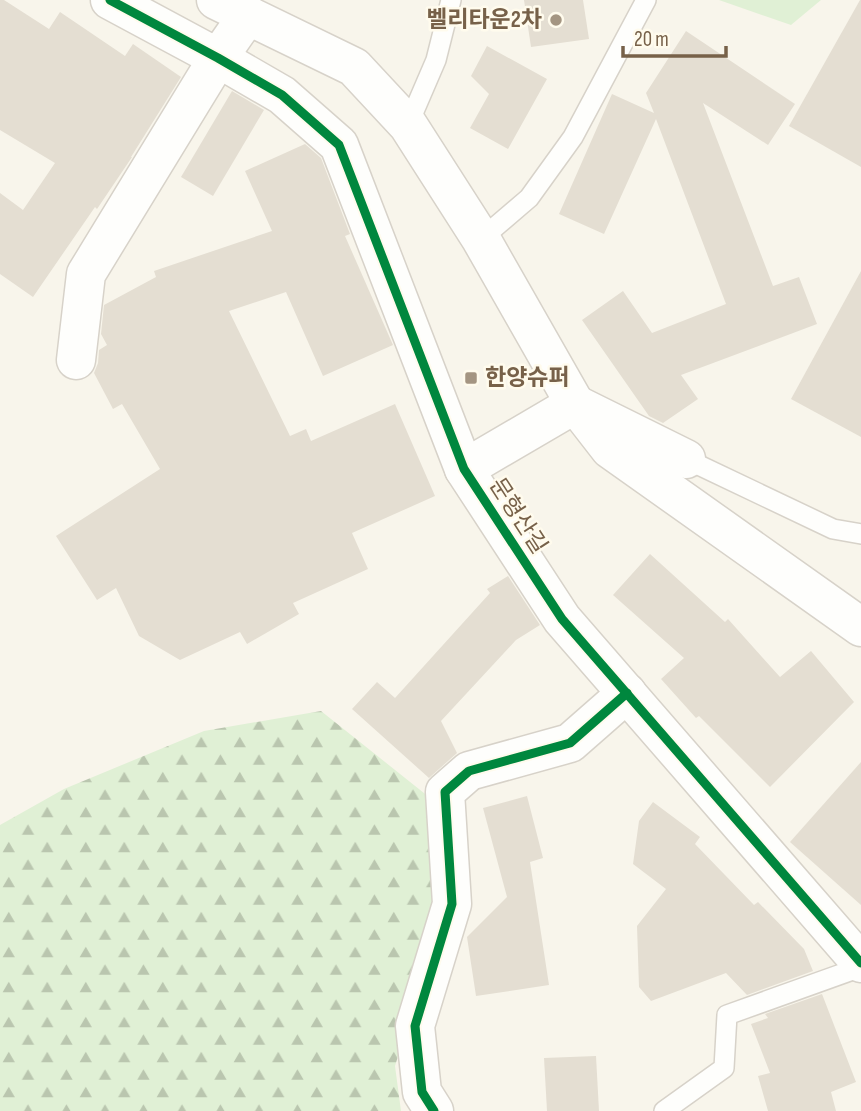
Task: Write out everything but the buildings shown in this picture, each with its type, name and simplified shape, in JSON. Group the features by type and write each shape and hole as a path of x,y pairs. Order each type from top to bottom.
{"street":[{"name":"문형산길","path":"110,0 282,95 339,145 464,468 562,619 861,965"},
{"path":"76,360 86,274 218,58 232,8 354,67 408,125 481,239 575,404 610,449 861,627"},
{"path":"464,468 575,404"},
{"path":"575,404 686,458"},
{"path":"434,1111 422,1092 415,1026 452,904 445,792 469,771 570,743 627,693"}],"lane":[{"path":"408,125 436,60 452,0"},
{"path":"481,239 529,198 573,137 646,0"},
{"path":"686,458 833,528 861,534"},
{"path":"664,1111 724,1068 727,1015 861,965"}],"green space":[{"path":"719,0 821,0 791,25"},
{"path":"321,711 444,809 437,890 417,994 395,1066 401,1111 0,1111 0,825 64,789 204,731"}],"cycle path":[{"path":"110,0 282,95 339,145 464,469 562,619 861,963"},
{"path":"434,1111 422,1092 415,1026 452,904 445,792 469,771 570,743 627,693"}],"place":[{"name":"벨리타운2차","path":"556,20"},
{"name":"한양슈퍼","path":"471,378"}]}
